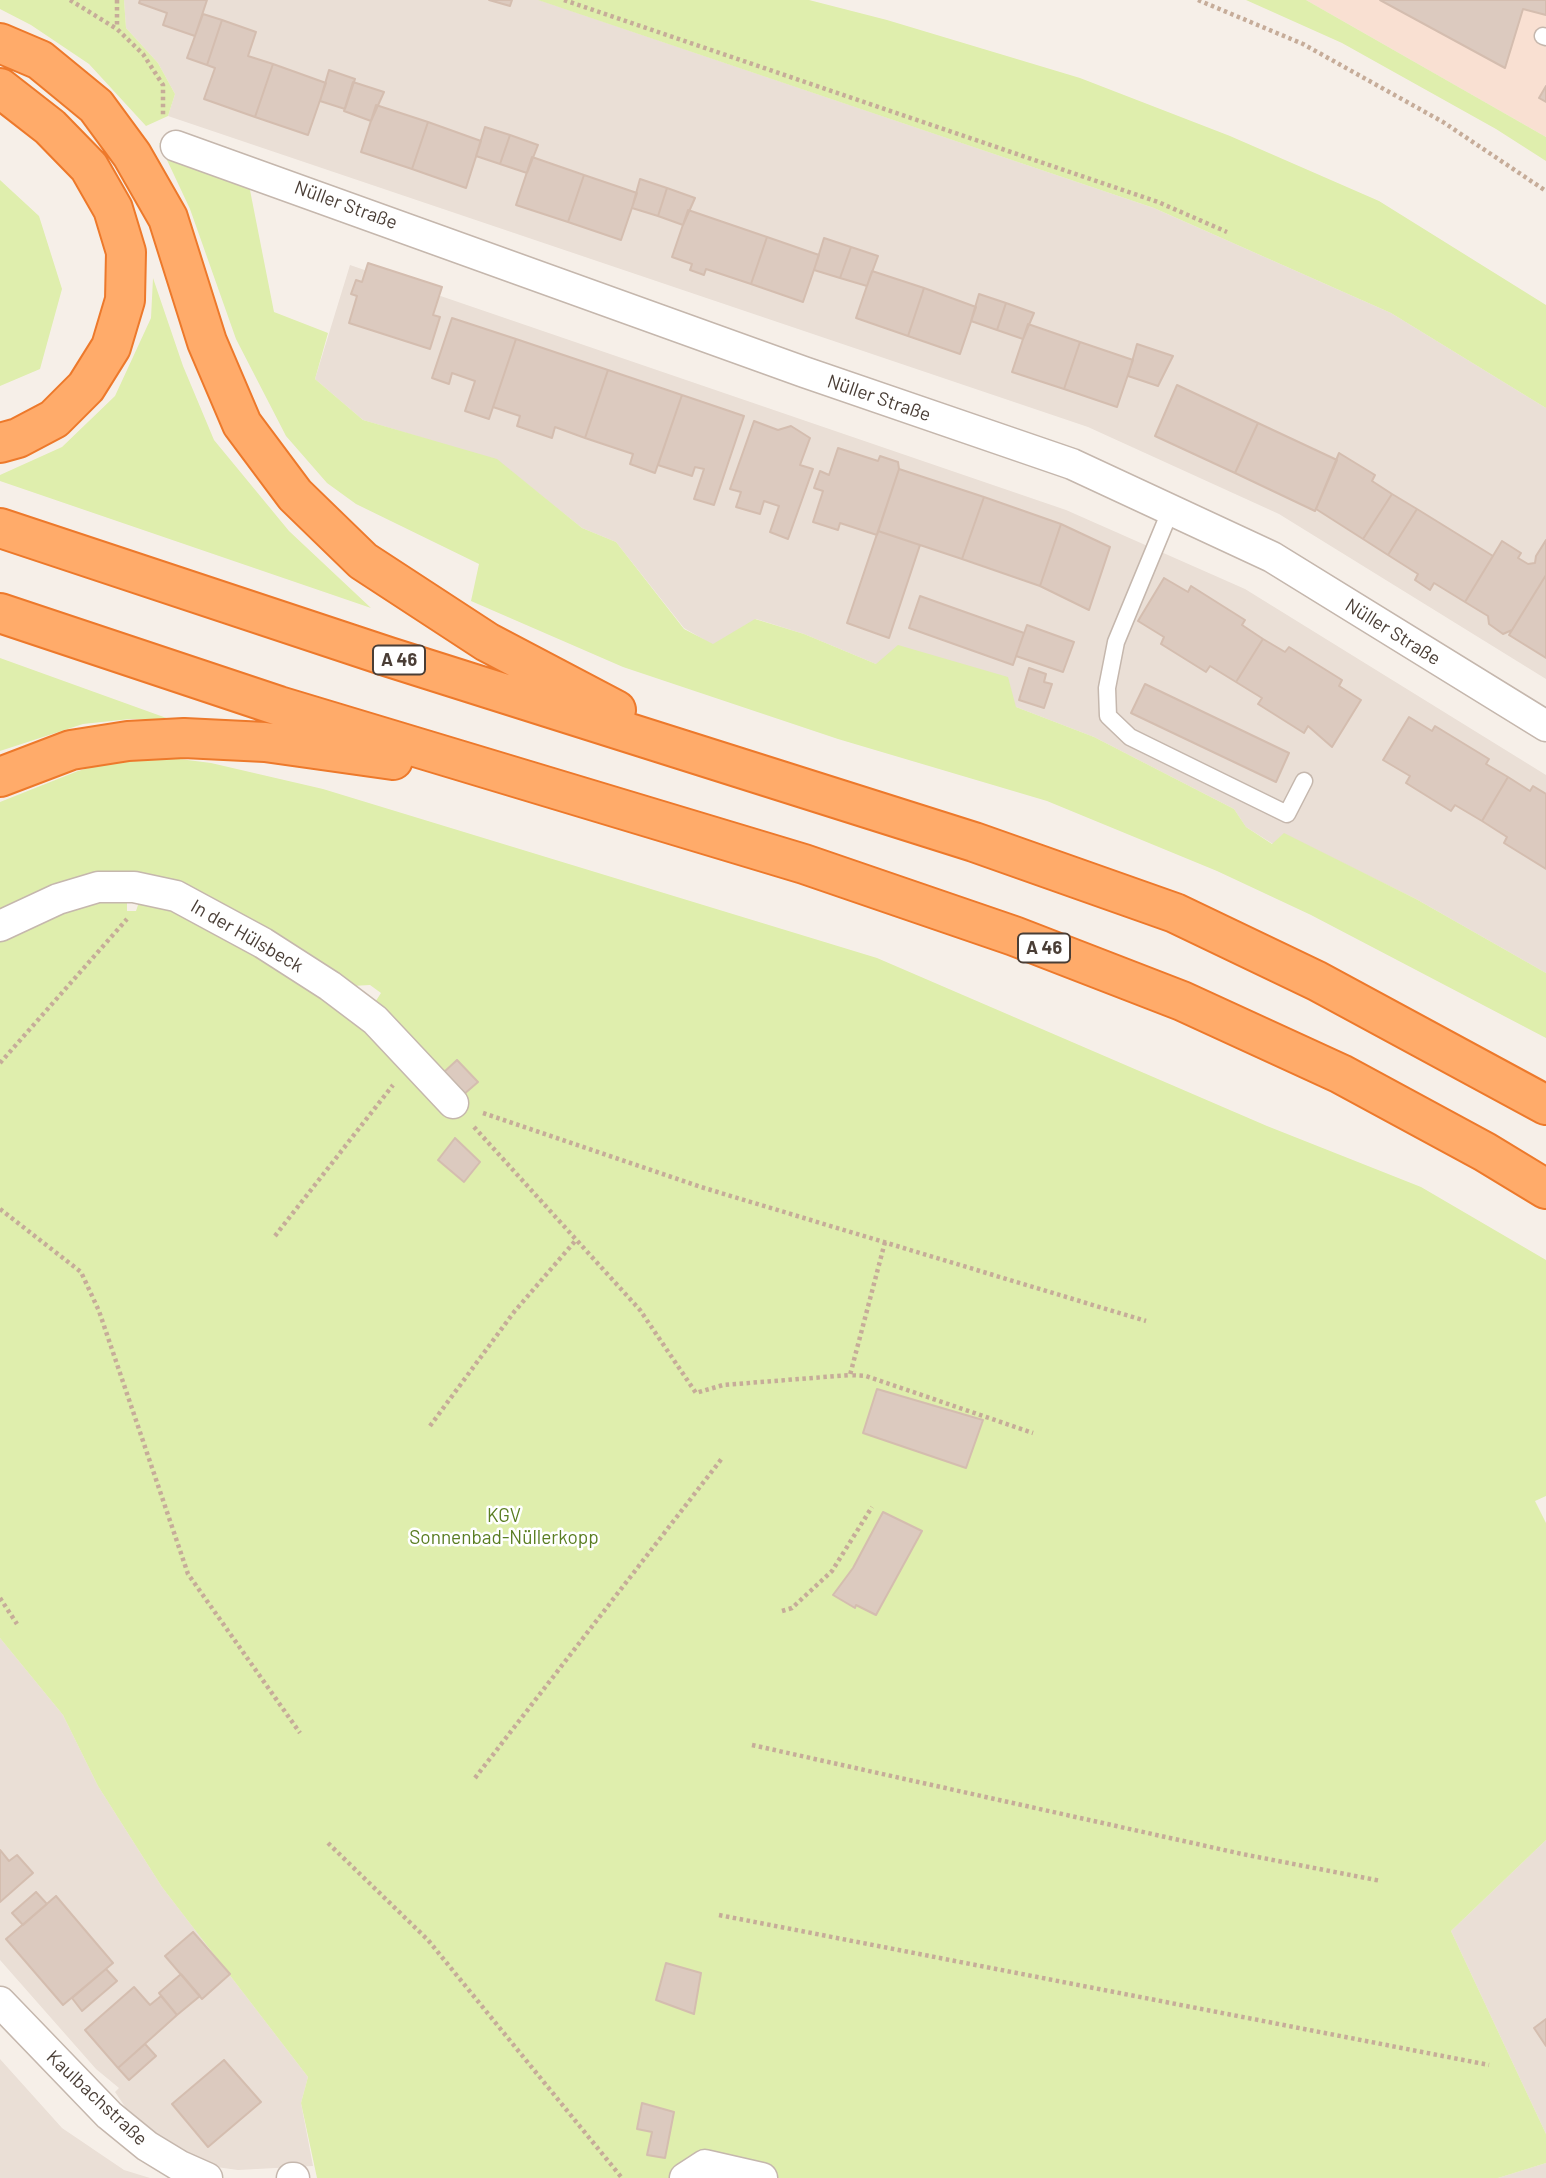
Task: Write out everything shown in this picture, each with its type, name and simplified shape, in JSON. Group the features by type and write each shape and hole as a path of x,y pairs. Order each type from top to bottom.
{"highway":[{"path":"0,43 40,60 96,106 132,155 168,218 207,342 242,424 295,495 363,561 487,642 625,714 799,785"},
{"path":"0,88 50,127 89,167 113,209 125,253 125,300 111,347 86,387 54,419 18,439 0,443"},
{"name":"A 46","path":"0,528 389,657 974,842 1175,913 1317,981 1546,1105"},
{"name":"A 46","path":"0,613 279,706 817,869 1014,936 1182,1002 1341,1074 1546,1189"},
{"path":"0,778 71,750 128,741 184,738 265,743 514,776"}],"street":[{"name":"Nüller Straße","path":"176,146 804,372 1072,464 1272,556 1546,726"},
{"name":"In der Hülsbeck","path":"0,926 71,894 98,887 134,887 176,896 199,906 303,967 374,1020 453,1102"},
{"name":"Kaulbachstraße","path":"0,2002 108,2115 147,2146 180,2166 207,2178"},
{"path":"685,2178 705,2165 762,2178"}],"lane":[{"path":"1171,509 1116,642 1107,688 1108,716 1130,737 1287,814 1304,781"}],"path":[{"path":"71,0 117,29 143,54 163,85 162,116 176,146"},
{"path":"117,0 117,29"},
{"path":"564,0 1158,202 1227,232"},
{"path":"1198,0 1303,44 1443,122 1546,191"},
{"path":"0,1063 130,916 134,887"},
{"path":"275,1236 413,1060"},
{"path":"453,1102 701,1186 1146,1321"},
{"path":"491,1147 640,1310 696,1392 723,1385 866,1376 1033,1433"},
{"path":"0,1209 81,1272 99,1311 188,1574 300,1733"},
{"path":"430,1426 514,1312 577,1239"},
{"path":"850,1375 885,1242"},
{"path":"475,1778 723,1457"},
{"path":"782,1611 802,1601 832,1571 872,1507"},
{"path":"0,1598 16,1623"},
{"path":"752,1745 1242,1854 1381,1881"},
{"path":"328,1843 428,1940 622,2178"},
{"path":"719,1915 1489,2065"}],"shaded area":[{"path":"124,0 539,0 1154,208 1391,313 1546,408 1546,679 1279,514 1088,427 168,116 175,94 158,63 126,28"},
{"path":"1306,0 1546,0 1546,137"},
{"path":"350,265 1066,510 1245,589 1546,775 1546,973 1416,899 1284,834 1273,844 1246,827 1234,809 1094,737 1016,707 876,664 804,634 756,619 713,645 684,628 616,542 582,528 497,460 363,420 315,379"},
{"path":"0,1638 63,1715 98,1786 162,1887 308,2077 301,2103 313,2166 238,2170 209,2166 166,2146 132,2117 115,2092 119,2088 96,2069 0,1960"},
{"path":"1546,1840 1546,2134 1451,1931"},
{"path":"0,2059 62,2128 124,2170 150,2178 0,2178"},
{"path":"1546,2163 1546,2178 1498,2178"}],"green space":[{"path":"0,0 124,0 126,28 158,63 175,94 168,116 146,126 89,64 31,25 0,9"},
{"path":"538,0 809,0 887,20 1080,78 1230,136 1379,201 1546,305 1546,408 1391,313 1154,208"},
{"path":"1246,0 1306,0 1546,137 1546,161 1496,129 1342,43"},
{"path":"159,143 249,185 274,312 328,333 315,379 363,420 497,459 582,528 616,542 684,629 713,644 755,619 804,634 876,664 898,645 1008,677 1016,707 1094,737 1234,809 1246,827 1272,844 1284,833 1416,899 1546,973 1546,1038 1311,915 1217,871 1047,801 838,739 623,667 471,601 479,564 356,504 327,483 286,436 236,339 190,209"},
{"path":"0,180 39,216 62,289 40,369 0,386"},
{"path":"153,278 183,366 214,440 289,531 371,608 0,481 0,475 62,447 115,396 151,318"},
{"path":"0,658 172,720 130,719 83,724 0,751"},
{"name":"KGV Sonnenbad-Nüllerkopp","path":"156,756 211,763 323,789 877,958 1267,1126 1421,1187 1546,1260 1546,1496 1535,1501 1546,1523 1546,1840 1451,1931 1546,2134 1546,2163 1498,2178 317,2178 301,2103 308,2077 162,1887 98,1786 63,1715 0,1638 0,940 71,907 99,898 127,898 127,911 136,911 140,899 181,909 339,1004 362,1022 381,993 370,985 352,986 196,890 165,879 126,874 94,875 62,884 0,913 0,802 78,771 114,761"}],"building":[{"path":"140,0 207,0 195,36 163,25 167,13 139,3"},
{"path":"489,0 512,0 510,6"},
{"path":"1380,0 1546,0 1546,15 1523,9 1505,68"},
{"path":"203,14 222,20 207,65 187,58"},
{"path":"222,20 256,32 248,56 273,64 255,117 204,99 215,68 207,65"},
{"path":"273,64 326,83 308,135 255,117"},
{"path":"329,70 355,79 345,109 320,101"},
{"path":"353,82 384,92 371,121 344,111"},
{"path":"1546,86 1546,102 1539,98"},
{"path":"376,105 428,122 412,169 361,152"},
{"path":"428,122 481,141 466,188 412,169"},
{"path":"485,127 510,135 500,164 476,156"},
{"path":"510,135 538,145 527,173 500,164"},
{"path":"532,157 584,175 568,222 516,205"},
{"path":"584,175 637,193 621,240 568,222"},
{"path":"640,179 667,188 658,216 632,208"},
{"path":"667,188 695,198 683,225 658,216"},
{"path":"688,210 767,237 751,284 706,269 704,275 690,270 692,264 672,257"},
{"path":"767,237 819,255 803,302 751,284"},
{"path":"824,238 851,247 840,278 814,270"},
{"path":"851,247 878,256 867,286 840,278"},
{"path":"368,263 442,287 433,315 440,317 430,349 349,323 357,296 351,294 356,280 362,282"},
{"path":"872,271 924,288 908,336 856,318"},
{"path":"924,288 976,307 960,354 908,336"},
{"path":"979,294 1006,303 997,330 971,321"},
{"path":"1006,303 1034,313 1023,339 997,330"},
{"path":"452,318 516,339 489,419 465,411 475,381 452,373 449,384 432,378"},
{"path":"1028,324 1080,342 1064,389 1012,372"},
{"path":"516,339 608,370 585,438 555,427 552,438 517,426 520,416 493,407"},
{"path":"1080,342 1133,360 1117,407 1064,389"},
{"path":"1137,344 1173,356 1158,386 1128,376"},
{"path":"608,370 682,395 655,473 630,464 633,454 585,438"},
{"path":"1177,385 1258,423 1235,473 1155,436"},
{"path":"682,395 744,416 714,505 694,499 704,469 695,467 692,476 658,465"},
{"path":"754,421 778,430 791,426 810,438 800,465 813,469 788,539 770,532 779,506 764,501 760,514 736,507 741,492 730,489"},
{"path":"1258,423 1337,460 1315,511 1235,473"},
{"path":"838,448 878,461 880,456 898,462 899,469 877,535 840,523 838,530 813,522 823,491 814,488 820,471 829,475"},
{"path":"1339,453 1375,475 1372,481 1392,494 1363,539 1316,509"},
{"path":"899,469 984,497 962,559 878,531"},
{"path":"1392,494 1417,509 1388,555 1363,539"},
{"path":"984,497 1061,524 1040,586 962,559"},
{"path":"1417,509 1493,556 1465,602 1434,583 1430,590 1415,580 1418,574 1388,555"},
{"path":"1061,524 1110,547 1089,610 1040,586"},
{"path":"878,531 920,545 889,638 847,623"},
{"path":"1546,540 1546,575 1512,630 1503,634 1489,624 1488,616 1465,602 1502,541 1521,553 1518,558 1528,564 1535,563 1536,556"},
{"path":"1546,575 1546,658 1509,635"},
{"path":"1164,578 1188,592 1191,586 1245,620 1242,625 1263,639 1236,682 1210,666 1206,672 1161,644 1164,637 1138,621"},
{"path":"920,596 1024,633 1013,665 909,628"},
{"path":"1027,625 1074,642 1063,672 1016,656"},
{"path":"1263,639 1285,652 1289,647 1342,680 1339,686 1361,700 1332,747 1308,726 1304,733 1258,704 1262,698 1236,682"},
{"path":"1029,668 1046,674 1044,682 1052,684 1044,708 1019,700"},
{"path":"1145,684 1289,753 1276,782 1131,713"},
{"path":"1409,717 1432,731 1435,726 1489,759 1486,764 1508,777 1482,821 1455,805 1451,811 1406,783 1410,776 1383,760"},
{"path":"1508,777 1530,791 1533,786 1546,794 1546,869 1504,843 1507,837 1482,821"},
{"path":"457,1060 478,1082 463,1095 443,1073"},
{"path":"455,1138 480,1162 464,1182 438,1160"},
{"path":"877,1389 983,1420 966,1468 863,1433"},
{"path":"883,1512 922,1531 876,1615 856,1605 855,1608 833,1595 853,1568"},
{"path":"0,1850 9,1861 17,1855 33,1873 0,1902"},
{"path":"36,1892 47,1904 23,1925 12,1913"},
{"path":"56,1896 113,1963 63,2005 6,1939"},
{"path":"193,1932 230,1974 202,1999 165,1956"},
{"path":"666,1963 701,1973 694,2014 656,2000"},
{"path":"106,1969 117,1981 82,2011 72,1998"},
{"path":"181,1974 200,1996 177,2015 159,1993"},
{"path":"134,1987 150,2005 161,1996 177,2015 118,2068 85,2030"},
{"path":"1546,2019 1546,2046 1534,2028"},
{"path":"145,2044 156,2056 129,2080 118,2068"},
{"path":"224,2060 261,2102 208,2147 172,2104"},
{"path":"642,2103 674,2112 665,2158 647,2155 652,2132 637,2129"}]}
